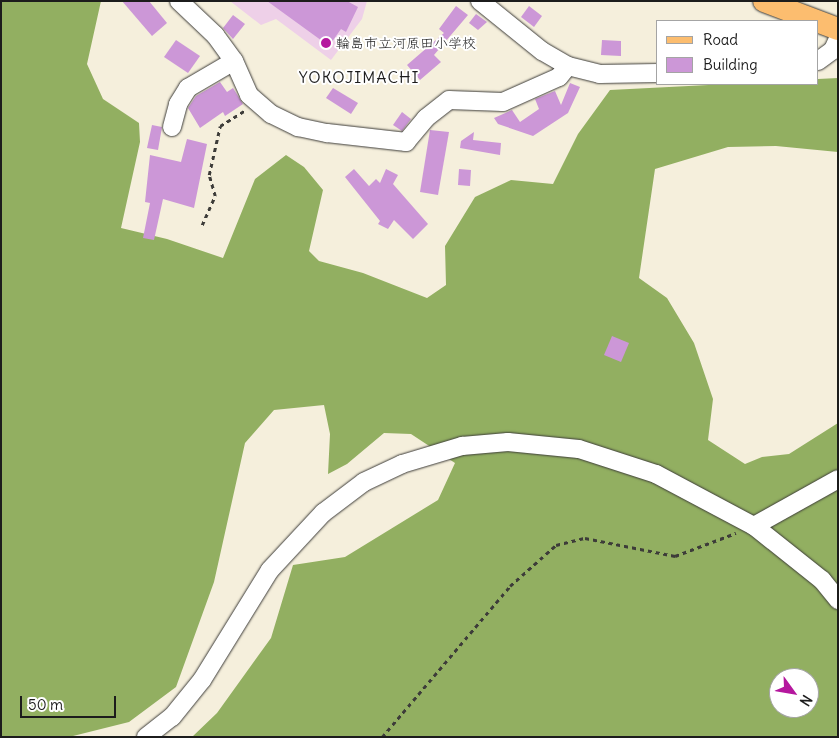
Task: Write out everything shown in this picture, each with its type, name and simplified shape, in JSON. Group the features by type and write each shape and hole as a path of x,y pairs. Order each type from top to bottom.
{"main road":[{"path":"764,1 814,20"},
{"path":"819,22 838,29"}],"street":[{"path":"179,1 215,35 234,61 249,95 271,114 298,127 406,142 426,118 449,100 503,102 559,77 568,66"},
{"path":"480,1 542,51 568,66 600,74 656,73"},
{"path":"819,59 833,50 838,40"},
{"path":"172,127 178,104 188,88 234,61"},
{"path":"146,737 172,717 202,680 270,570 322,513 364,482 402,464 462,446 508,442 579,449 656,474 754,526 822,580 838,600"},
{"path":"754,526 838,479"}],"path":[{"path":"202,225 215,196 209,175 220,126 257,102"},
{"path":"382,737 510,586 556,546 585,538 675,556 754,526"}],"shaded area":[{"name":"輪島市立河原田小学校","path":"230,1 367,1 362,19 331,60 276,19 261,25"}],"green space":[{"path":"1,1 101,1 87,64 103,99 139,123 140,142 121,228 167,239 223,258 255,179 286,155 304,167 323,190 309,251 319,261 363,273 427,298 446,285 445,246 475,197 511,180 553,184 578,134 610,90 708,85 819,85 819,79 838,78 838,152 776,146 728,147 655,169 639,278 667,298 694,343 713,399 708,440 745,464 762,457 789,454 838,423 838,737 192,737 217,713 271,638 293,565 345,557 438,500 455,463 411,434 384,433 347,464 328,474 330,434 324,405 274,410 245,443 214,582 176,687 129,722 69,737 1,737"}],"building":[{"path":"122,1 149,1 167,23 152,36"},
{"path":"267,1 347,1 358,7 346,32 341,29 329,46"},
{"path":"456,6 468,15 434,55 441,62 420,80 407,65 444,33 439,29"},
{"path":"529,6 542,16 534,27 521,17"},
{"path":"476,14 487,22 478,30 469,23"},
{"path":"233,15 245,24 233,39 223,28"},
{"path":"176,40 200,56 188,73 164,57"},
{"path":"602,40 621,41 621,56 601,55"},
{"path":"220,82 227,92 233,88 243,104 225,116 223,112 200,128 188,108 196,96"},
{"path":"570,83 580,87 568,113 533,136 498,124 494,118 512,110 520,122 539,109 535,99 555,91 561,105"},
{"path":"333,88 358,103 351,114 326,98"},
{"path":"402,112 411,119 402,131 393,125"},
{"path":"152,125 162,127 158,150 147,148"},
{"path":"430,130 449,132 438,195 420,192"},
{"path":"474,132 473,140 501,143 500,155 460,148 461,141"},
{"path":"187,139 207,144 194,208 163,199 154,240 143,238 150,203 145,202 150,155 181,162"},
{"path":"354,169 369,186 376,179 380,183 386,169 398,175 393,184 428,224 413,239 394,220 388,229 378,224 380,221 345,177"},
{"path":"459,169 471,170 470,186 458,185"},
{"path":"612,336 629,343 621,362 604,355"}],"place":[{"name":"輪島市立河原田小学校","path":"326,43"}],"district":[{"name":"YOKOJIMACHI","path":"359,77"}]}
